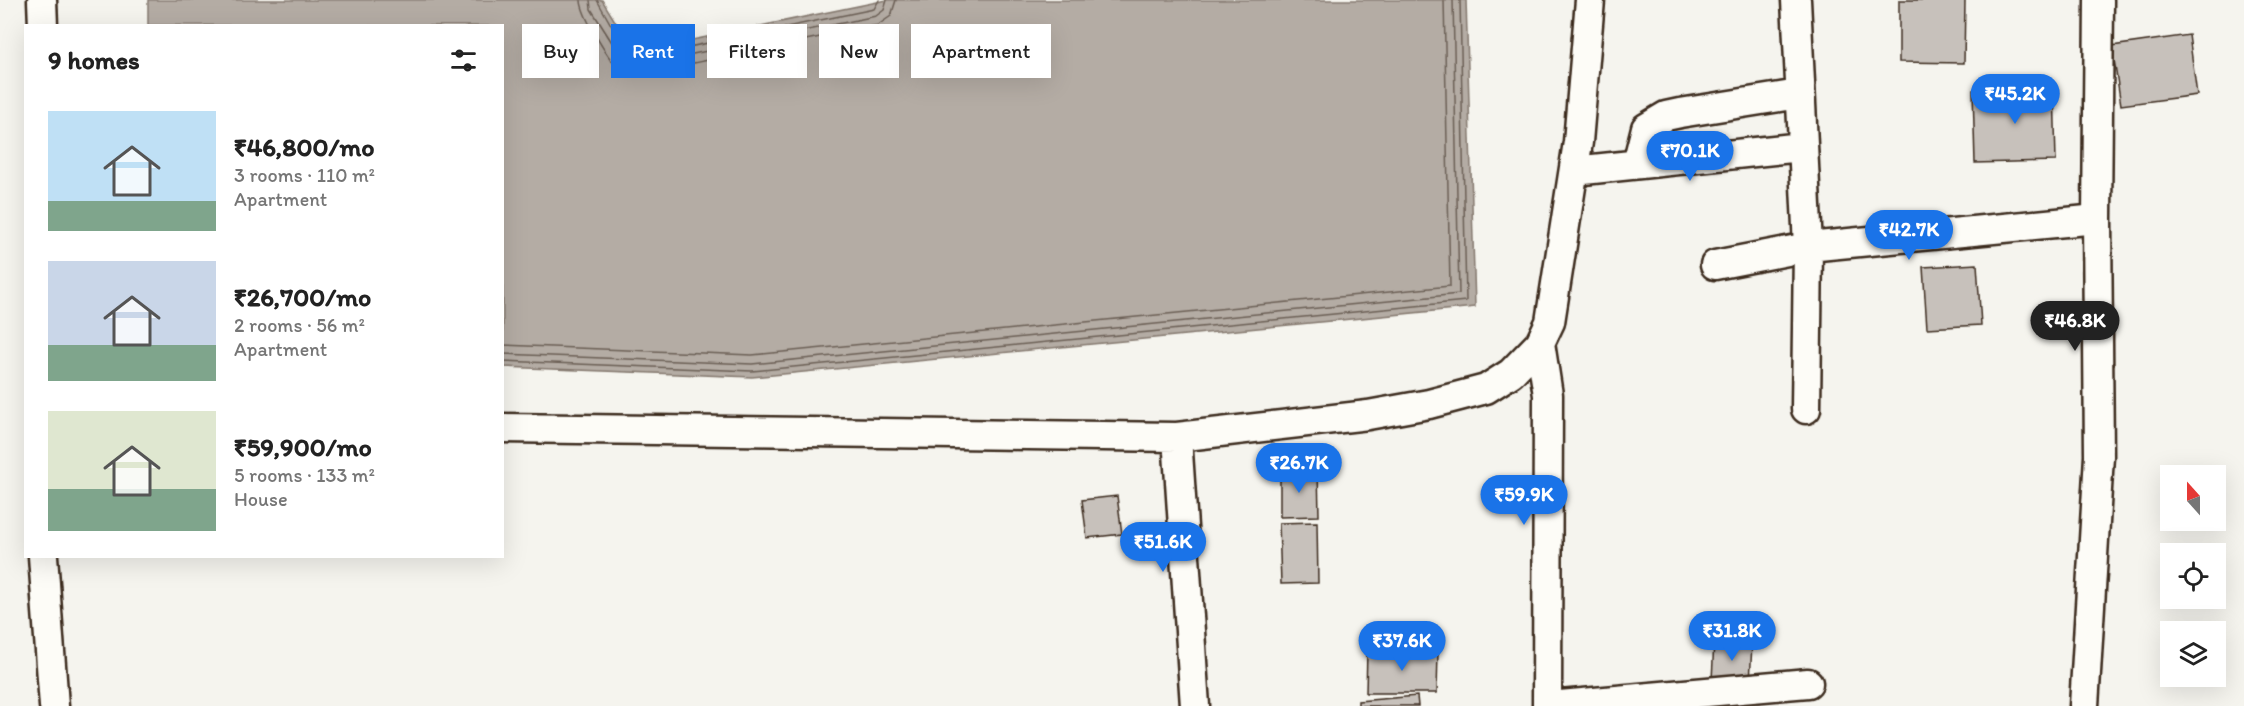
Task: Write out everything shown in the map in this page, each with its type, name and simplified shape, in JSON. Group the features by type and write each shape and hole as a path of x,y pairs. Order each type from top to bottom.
{"street":[{"path":"42,0 43,24"},
{"path":"504,428 1177,436 1368,415 1429,404 1486,389 1511,373 1540,344 1550,322 1574,171 1590,0"},
{"path":"1796,0 1808,247 1806,409"},
{"path":"2084,706 2099,456 2097,219 2099,0"},
{"path":"1637,164 1646,128 1666,116 1799,94"},
{"path":"1574,171 1802,147"},
{"path":"1715,265 1808,247 2097,219"},
{"path":"1540,344 1548,395 1548,706 1808,683"},
{"path":"1177,436 1195,706"},
{"path":"43,558 54,706"}],"water":[{"path":"148,0 602,0 617,24 611,24 611,78 695,78 695,39 707,37 707,78 807,78 807,24 770,24 887,0 1466,0 1475,307 752,377 504,367 504,24 148,24"}],"building":[{"path":"1899,0 1965,0 1964,63 1899,62"},
{"path":"2189,35 2197,95 2121,105 2112,46"},
{"path":"2054,87 2056,161 1975,163 1973,90"},
{"path":"1977,264 1981,325 1927,328 1923,267"},
{"path":"1318,470 1319,516 1280,517 1280,471"},
{"path":"1117,496 1122,534 1087,538 1082,500"},
{"path":"1317,522 1318,583 1281,584 1279,523"},
{"path":"1714,641 1752,643 1750,682 1712,680"},
{"path":"1367,651 1438,651 1437,693 1366,693"},
{"path":"1417,696 1418,706 1358,706 1358,701"}]}
